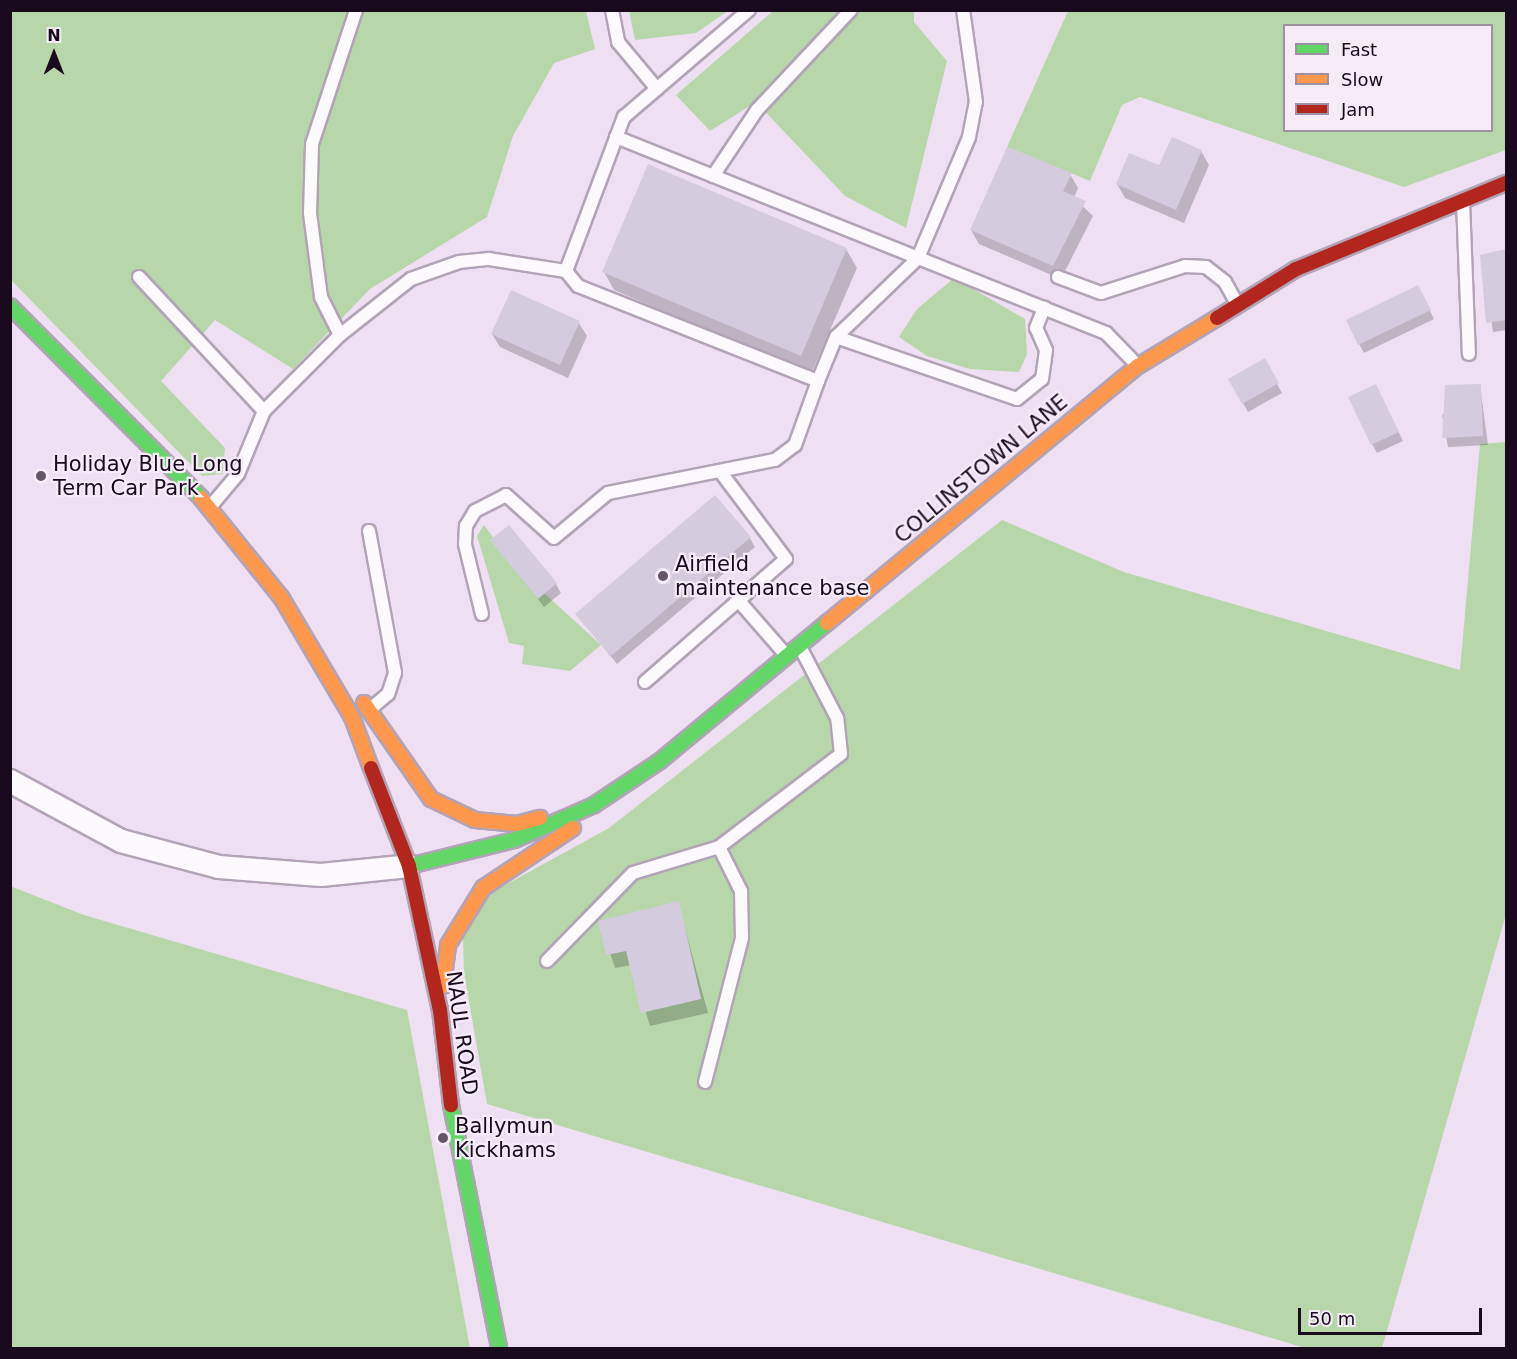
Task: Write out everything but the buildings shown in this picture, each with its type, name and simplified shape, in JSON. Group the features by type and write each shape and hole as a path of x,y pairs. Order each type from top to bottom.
{"main road":[{"name":"COLLINSTOWN LANE","path":"409,866 514,840 594,805 660,761 1138,366 1296,269 1506,183"},
{"path":"10,306 210,507 308,638 368,711 431,799 475,820 517,824 594,805"},
{"name":"NAUL ROAD","path":"308,638 352,717 409,866 440,1010 450,1098 499,1348"},
{"path":"440,1010 448,945 483,888 566,836 594,805"}],"street":[{"path":"10,781 121,841 219,867 321,875 409,866"}],"lane":[{"path":"340,334 321,297 310,213 312,144 357,10"},
{"path":"612,10 618,42 657,89"},
{"path":"566,271 624,117 749,10"},
{"path":"713,176 757,110 851,10"},
{"path":"482,614 465,544 466,526 475,511 506,495 554,538 608,493 775,460 795,445 836,338 918,258 969,137 976,102 963,10"},
{"path":"616,137 1106,333 1138,366"},
{"path":"1462,200 1469,354"},
{"path":"210,507 238,474 264,411 340,334 411,279 459,262 489,259 566,271 578,286 818,381"},
{"path":"1058,277 1101,293 1185,266 1206,267 1225,282 1238,305"},
{"path":"139,277 264,411"},
{"path":"836,338 1017,399 1042,379 1046,350 1036,328 1044,308"},
{"path":"645,682 786,559 720,471"},
{"path":"368,711 388,694 395,673 369,531"},
{"path":"738,600 787,656"},
{"path":"547,961 633,873 719,847 841,754 837,718 799,646"},
{"path":"705,1082 742,938 741,891 719,847"}],"green space":[{"path":"629,10 728,11 696,33 635,40"},
{"path":"10,11 586,11 595,49 554,63 513,136 487,217 370,289 293,369 215,320 161,381 225,448 223,474 202,476 11,280"},
{"path":"773,11 914,11 914,22 947,61 906,228 845,196 756,102 710,131 676,95"},
{"path":"1068,11 1506,11 1506,150 1404,187 1140,97 1122,105 1090,181 1007,147"},
{"path":"954,278 1025,319 1027,354 1019,372 970,369 927,356 899,337 917,309"},
{"path":"1506,442 1506,914 1382,1348 1305,1348 487,1104 464,973 463,938 485,896 609,828 1002,520 1124,572 1460,670 1480,444"},
{"path":"484,525 538,598 544,593 601,645 570,671 522,664 524,646 509,643 477,536"},
{"path":"10,886 84,915 407,1010 470,1348 11,1348"}],"traffic: fast":[{"path":"10,306 201,498"},
{"path":"409,866 514,840 594,805 660,761 827,623"},
{"path":"451,1105 499,1348"}],"traffic: slow":[{"path":"827,623 1138,366 1217,318"},
{"path":"201,498 281,597 352,717 371,768"},
{"path":"364,703 431,799 475,820 517,824 540,818"},
{"path":"443,986 448,945 483,888 573,828"}],"traffic: jam":[{"path":"1217,318 1296,269 1506,183"},
{"path":"371,768 409,866 440,1010 451,1105"}],"place":[{"name":"Holiday Blue Long Term Car Park","path":"41,476"},
{"name":"Airfield maintenance base","path":"663,576"},
{"name":"Ballymun Kickhams","path":"443,1138"}]}
